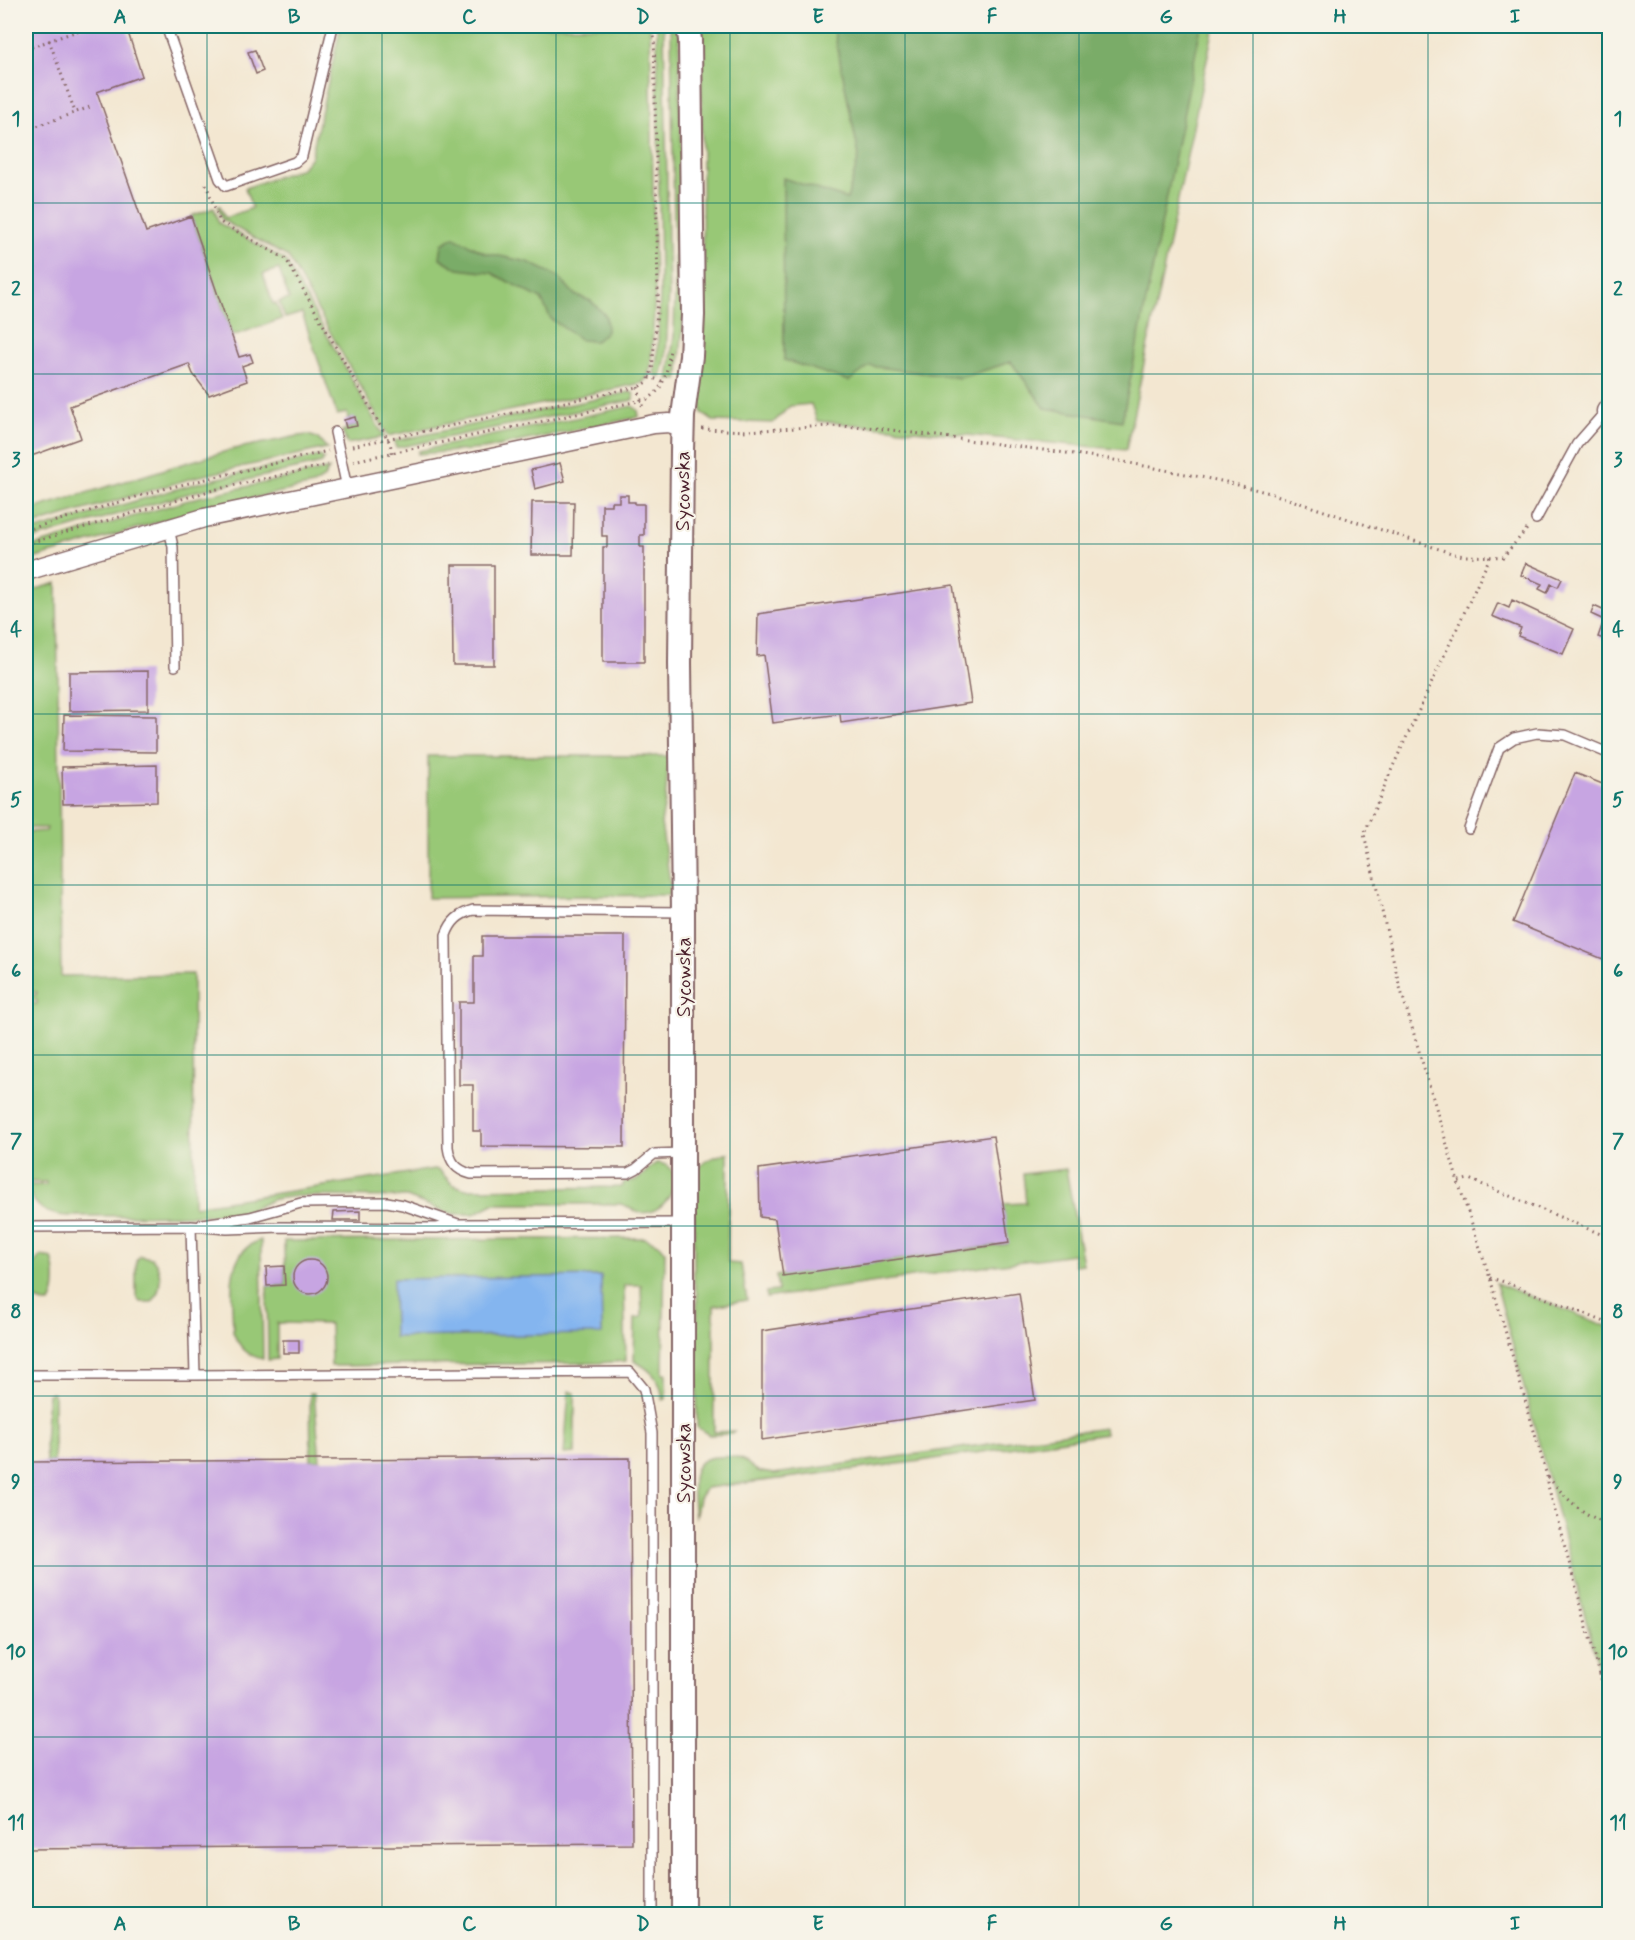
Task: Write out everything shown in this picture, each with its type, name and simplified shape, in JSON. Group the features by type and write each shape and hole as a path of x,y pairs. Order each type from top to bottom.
{"street":[{"name":"Sycowska","path":"683,1914 683,912 680,663 682,426 693,315 690,30"},
{"path":"26,571 204,518 654,424 669,423 682,426"}],"lane":[{"path":"166,26 220,179 226,186 295,162 302,156 333,26"},
{"path":"1536,519 1577,444 1608,410"},
{"path":"335,432 347,488"},
{"path":"169,528 173,547 175,666"},
{"path":"1469,828 1499,748 1515,738 1537,733 1565,735 1610,754"},
{"path":"683,912 473,910 464,912 455,918 446,935 448,1147 454,1165 471,1174 628,1173 654,1154 683,1153"},
{"path":"191,1226 250,1217 301,1203 387,1202 404,1205 458,1224"},
{"path":"26,1227 437,1228 458,1224 683,1223"},
{"path":"191,1226 195,1376"},
{"path":"26,1376 630,1372 644,1389 652,1433 652,1914"}],"path":[{"path":"26,49 91,26"},
{"path":"133,26 136,33 151,28 151,26"},
{"path":"26,530 163,489 387,438 638,387 648,382 652,370 657,300 654,26"},
{"path":"50,40 75,112"},
{"path":"26,130 93,106"},
{"path":"202,174 220,222 286,259 387,438 393,454"},
{"path":"26,544 213,490 648,399 657,394 663,385 670,339"},
{"path":"682,426 732,431 868,427 1104,458 1270,492 1464,556 1503,557 1536,519"},
{"path":"1490,557 1364,834 1399,984 1458,1182 1490,1278 1547,1476 1610,1711"},
{"path":"1458,1182 1469,1179 1610,1238"},
{"path":"1490,1278 1610,1324"},
{"path":"1547,1476 1570,1502 1588,1515 1610,1524"},
{"path":"1599,1674 1610,1678"}],"green space":[{"path":"341,26 650,26 655,293 651,366 647,378 642,383 388,436 288,257 222,220 218,207 220,206 225,218 252,208 245,188 302,168 311,157"},
{"path":"657,26 664,26 669,292 666,357 661,377 654,374 660,292"},
{"path":"671,26 679,26 684,313 678,380 668,379 674,336 675,292"},
{"path":"701,26 1214,26 1126,450 817,421 811,404 790,406 773,423 713,421 702,413 700,397 703,320"},
{"path":"833,26 1201,26 1122,421 1045,408 1011,362 960,378 870,366 849,381 784,360 783,178 847,199 859,156"},
{"path":"214,208 219,223 285,260 384,437 347,444 342,431 357,426 355,418 348,419 347,413 337,415 302,313 285,318 279,302 289,299 279,269 263,274 273,304 276,303 282,319 232,336 191,216"},
{"path":"454,237 485,253 528,262 559,277 575,295 591,301 606,316 607,331 596,341 581,340 551,319 541,299 492,273 458,269 440,258 442,244"},
{"path":"630,392 634,397 632,400 396,448 394,441"},
{"path":"632,406 638,410 639,417 484,449 418,454 418,451"},
{"path":"308,435 317,438 327,448 196,477 26,527 26,511 234,449"},
{"path":"320,456 324,459 322,463 197,491 26,541 26,533 197,483"},
{"path":"329,469 323,479 313,485 202,509 26,561 26,548 199,497"},
{"path":"57,583 61,976 193,974 194,1206 434,1169 439,1170 452,1184 465,1189 622,1187 624,1182 637,1180 656,1163 667,1166 673,1172 675,1181 667,1200 650,1212 634,1211 621,1204 493,1204 474,1214 455,1214 407,1197 298,1196 274,1199 248,1211 227,1215 69,1216 47,1212 37,1205 26,1185 46,1185 46,1182 26,1182 26,1003 37,1004 37,1000 26,1001 26,995 36,995 37,992 26,992 26,832 46,831 47,828 26,828 26,592"},
{"path":"428,756 669,756 661,823 670,895 428,898"},
{"path":"728,1153 728,1263 741,1264 747,1300 714,1306 714,1432 734,1431 731,1434 709,1435 697,1427 694,1175 708,1160"},
{"path":"1066,1169 1083,1264 1075,1265 1073,1254 766,1298 766,1292 778,1291 776,1276 1008,1244 1003,1204 1026,1203 1023,1174"},
{"path":"645,1238 660,1245 665,1251 663,1373 666,1373 666,1399 663,1400 658,1381 646,1368 634,1361 635,1318 642,1317 641,1285 624,1285 626,1361 331,1366 330,1324 277,1323 277,1359 268,1360 267,1286 285,1285 284,1241"},
{"path":"261,1240 263,1359 248,1353 235,1337 232,1292 232,1279 240,1255 249,1246"},
{"path":"41,1256 52,1258 53,1263 55,1287 50,1303 36,1299 31,1287 32,1272"},
{"path":"140,1256 152,1258 158,1268 160,1280 158,1292 152,1302 140,1302 136,1296 136,1261"},
{"path":"1496,1283 1609,1327 1609,1705 1601,1676"},
{"path":"569,1391 575,1393 575,1453 564,1454"},
{"path":"310,1393 314,1393 320,1460 311,1460"},
{"path":"48,1394 54,1394 54,1462 46,1462"},
{"path":"1104,1428 1105,1434 914,1462 706,1488 699,1498 695,1519 693,1479 695,1470 707,1459 735,1457 758,1471 774,1474"}],"water":[{"path":"601,1276 602,1334 394,1337 393,1279"}],"building":[{"path":"26,26 126,26 142,76 97,92 146,232 191,216 239,357 250,354 253,362 242,366 247,381 209,395 193,374 189,364 70,406 81,438 26,458"},
{"path":"255,50 263,71 256,74 248,52"},
{"path":"355,417 357,426 346,428 344,420"},
{"path":"560,463 565,481 535,489 531,470"},
{"path":"619,495 628,495 628,502 644,504 644,535 640,535 640,547 644,547 644,662 603,662 603,547 607,547 607,536 602,536 602,505 619,502"},
{"path":"532,502 574,502 573,555 531,555"},
{"path":"1526,563 1562,579 1558,587 1551,584 1547,593 1539,589 1542,584 1521,575"},
{"path":"452,565 494,565 494,665 453,665"},
{"path":"953,585 971,703 841,723 840,714 773,723 764,655 757,656 758,614"},
{"path":"1512,600 1574,629 1563,654 1518,636 1521,628 1492,616 1498,603 1509,608"},
{"path":"1594,606 1607,612 1610,606 1610,641 1598,637 1604,620 1591,614"},
{"path":"148,671 148,710 69,711 69,672"},
{"path":"64,715 156,716 156,752 63,751"},
{"path":"157,765 157,802 63,804 62,767"},
{"path":"1575,773 1610,787 1610,962 1513,922"},
{"path":"482,936 625,936 624,1147 481,1146 481,1131 473,1131 473,1085 459,1085 459,1002 474,1002 474,956 482,956"},
{"path":"993,1136 1009,1243 783,1276 775,1219 760,1217 759,1169"},
{"path":"360,1211 360,1220 333,1220 334,1212"},
{"path":"310,1260 322,1265 327,1277 322,1289 310,1294 298,1289 293,1277 298,1265"},
{"path":"284,1266 285,1285 267,1286 266,1267"},
{"path":"1019,1293 1035,1400 762,1440 762,1331"},
{"path":"283,1340 299,1340 299,1353 283,1353"},
{"path":"630,1458 632,1844 26,1849 26,1462"}]}
